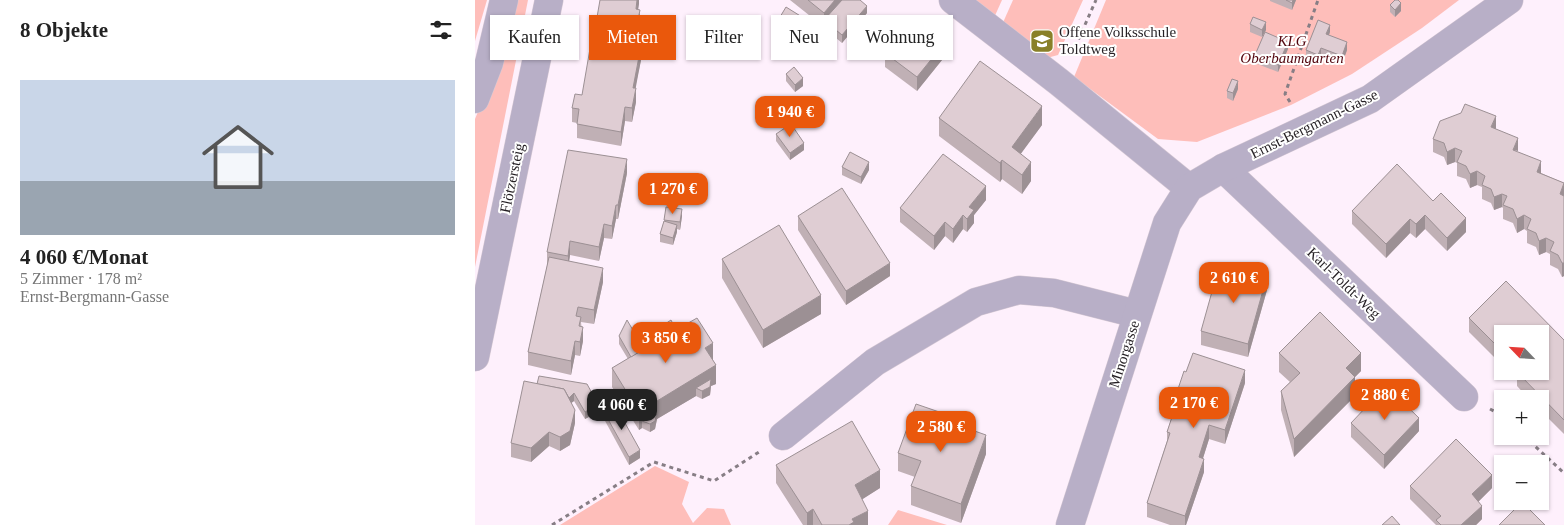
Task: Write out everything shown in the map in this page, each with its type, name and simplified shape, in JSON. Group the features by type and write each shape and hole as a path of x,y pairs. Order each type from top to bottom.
{"street":[{"path":"475,99 489,63 504,0"},
{"name":"Flötzersteig","path":"475,357 549,0"},
{"path":"953,0 1059,82 1189,188"},
{"name":"Ernst-Bergmann-Gasse","path":"1189,188 1223,168 1299,134 1370,99 1509,0"},
{"name":"Karl-Toldt-Weg","path":"1223,168 1464,397"},
{"name":"Minorgasse","path":"1070,525 1167,223 1189,188"},
{"path":"783,436 875,362 976,302 1019,290 1055,293 1137,314"}],"path":[{"path":"1059,82 1096,0"},
{"path":"1299,134 1291,105 1285,94 1318,0"},
{"path":"552,525 654,462 714,481 783,436"},
{"path":"1534,445 1564,473"}],"green space":[{"path":"475,0 487,0 475,41"},
{"path":"513,0 528,0 525,15 509,15"},
{"path":"966,0 1002,0 993,20"},
{"name":"Offene Volksschule Toldtweg","path":"1013,0 1083,0 1058,55 1043,59 1001,27"},
{"name":"KLG Oberbaumgarten","path":"1106,0 1459,0 1422,28 1352,74 1291,105 1197,142 1158,139 1074,77"},
{"path":"495,60 516,60 475,267 475,119"},
{"path":"655,466 689,482 682,504 693,523 707,508 724,509 731,525 560,525"},
{"path":"898,510 947,525 888,525"}],"building":[{"path":"600,0 637,0 636,9 640,10 639,15 597,15"},
{"path":"808,0 835,0 824,13"},
{"path":"842,0 860,0 867,6 859,15 847,15 847,29 842,35 837,31 837,15 828,15"},
{"path":"1395,0 1401,3 1395,10 1390,5"},
{"path":"786,7 799,15 781,15"},
{"path":"1253,17 1266,22 1262,30 1250,24"},
{"path":"1318,20 1330,25 1326,34 1347,42 1342,56 1321,48 1318,55 1306,50"},
{"path":"1265,32 1288,42 1278,65 1255,55"},
{"path":"589,54 589,60 638,60 633,88 636,88 632,108 625,107 621,132 577,124 579,109 572,108 575,94 582,95"},
{"path":"894,60 931,60 917,77"},
{"path":"980,61 1042,106 1012,147 1031,162 1022,175 1002,160 1000,163 939,118"},
{"path":"794,67 803,78 795,85 786,74"},
{"path":"1232,79 1238,81 1233,93 1227,91"},
{"path":"780,100 785,108 774,115 769,107"},
{"path":"1465,104 1496,116 1491,127 1518,138 1513,150 1541,161 1537,172 1564,183 1560,194 1564,196 1564,263 1562,263 1558,255 1550,251 1554,242 1546,238 1539,241 1536,233 1527,229 1531,219 1524,215 1517,219 1513,209 1503,205 1507,196 1502,194 1494,197 1491,189 1482,185 1485,176 1477,171 1470,174 1466,166 1457,162 1462,151 1455,148 1447,152 1444,143 1433,139 1440,121 1461,113"},
{"path":"791,124 804,143 790,153 776,134"},
{"path":"568,150 627,159 612,226 604,224 599,247 570,241 568,256 547,252"},
{"path":"850,152 869,162 861,177 842,167"},
{"path":"943,154 986,186 969,207 974,210 967,219 963,215 953,229 945,222 934,236 900,208"},
{"path":"1397,164 1433,201 1441,193 1466,218 1447,238 1425,215 1416,224 1410,219 1386,244 1352,211"},
{"path":"842,188 890,263 846,291 798,216"},
{"path":"666,207 682,209 680,222 664,220"},
{"path":"664,221 677,225 673,238 660,234"},
{"path":"779,225 821,295 763,330 722,259"},
{"path":"549,257 603,268 594,310 578,307 576,316 581,317 579,326 583,327 580,342 575,341 571,361 528,352"},
{"path":"1220,263 1267,276 1248,344 1201,331"},
{"path":"1506,281 1564,340 1564,420 1549,405 1549,390 1535,390 1525,380 1549,380 1549,325 1494,325 1494,343 1469,318"},
{"path":"1320,312 1361,353 1346,368 1355,377 1294,439 1281,391 1300,373 1279,353"},
{"path":"697,318 713,343 705,348 716,365 639,412 612,368 664,337 659,328 671,320 676,330"},
{"path":"627,320 644,349 631,357 619,336"},
{"path":"1193,353 1245,370 1225,430 1209,425 1199,457 1204,459 1185,516 1147,503 1170,433 1167,432 1179,396 1176,395 1184,371 1186,372"},
{"path":"539,376 587,384 598,404 585,412 574,393 569,398 564,389 537,384"},
{"path":"711,379 710,387 702,391 696,388"},
{"path":"524,381 564,389 575,410 570,431 560,437 549,432 531,448 511,443"},
{"path":"1386,386 1419,418 1384,455 1351,423"},
{"path":"916,404 948,415 946,421 986,435 961,504 911,486 921,461 898,453"},
{"path":"615,405 640,450 629,457 604,412"},
{"path":"657,412 655,421 650,424 642,421"},
{"path":"852,421 880,470 855,485 868,511 852,519 854,522 849,525 822,525 813,509 807,513 776,465"},
{"path":"1456,439 1492,475 1472,494 1482,506 1461,525 1441,525 1436,520 1441,516 1410,486"},
{"path":"1514,510 1530,510 1545,525 1499,525"},
{"path":"1392,516 1400,525 1382,525"}],"place":[{"name":"Offene Volksschule Toldtweg","path":"1042,41"}]}
